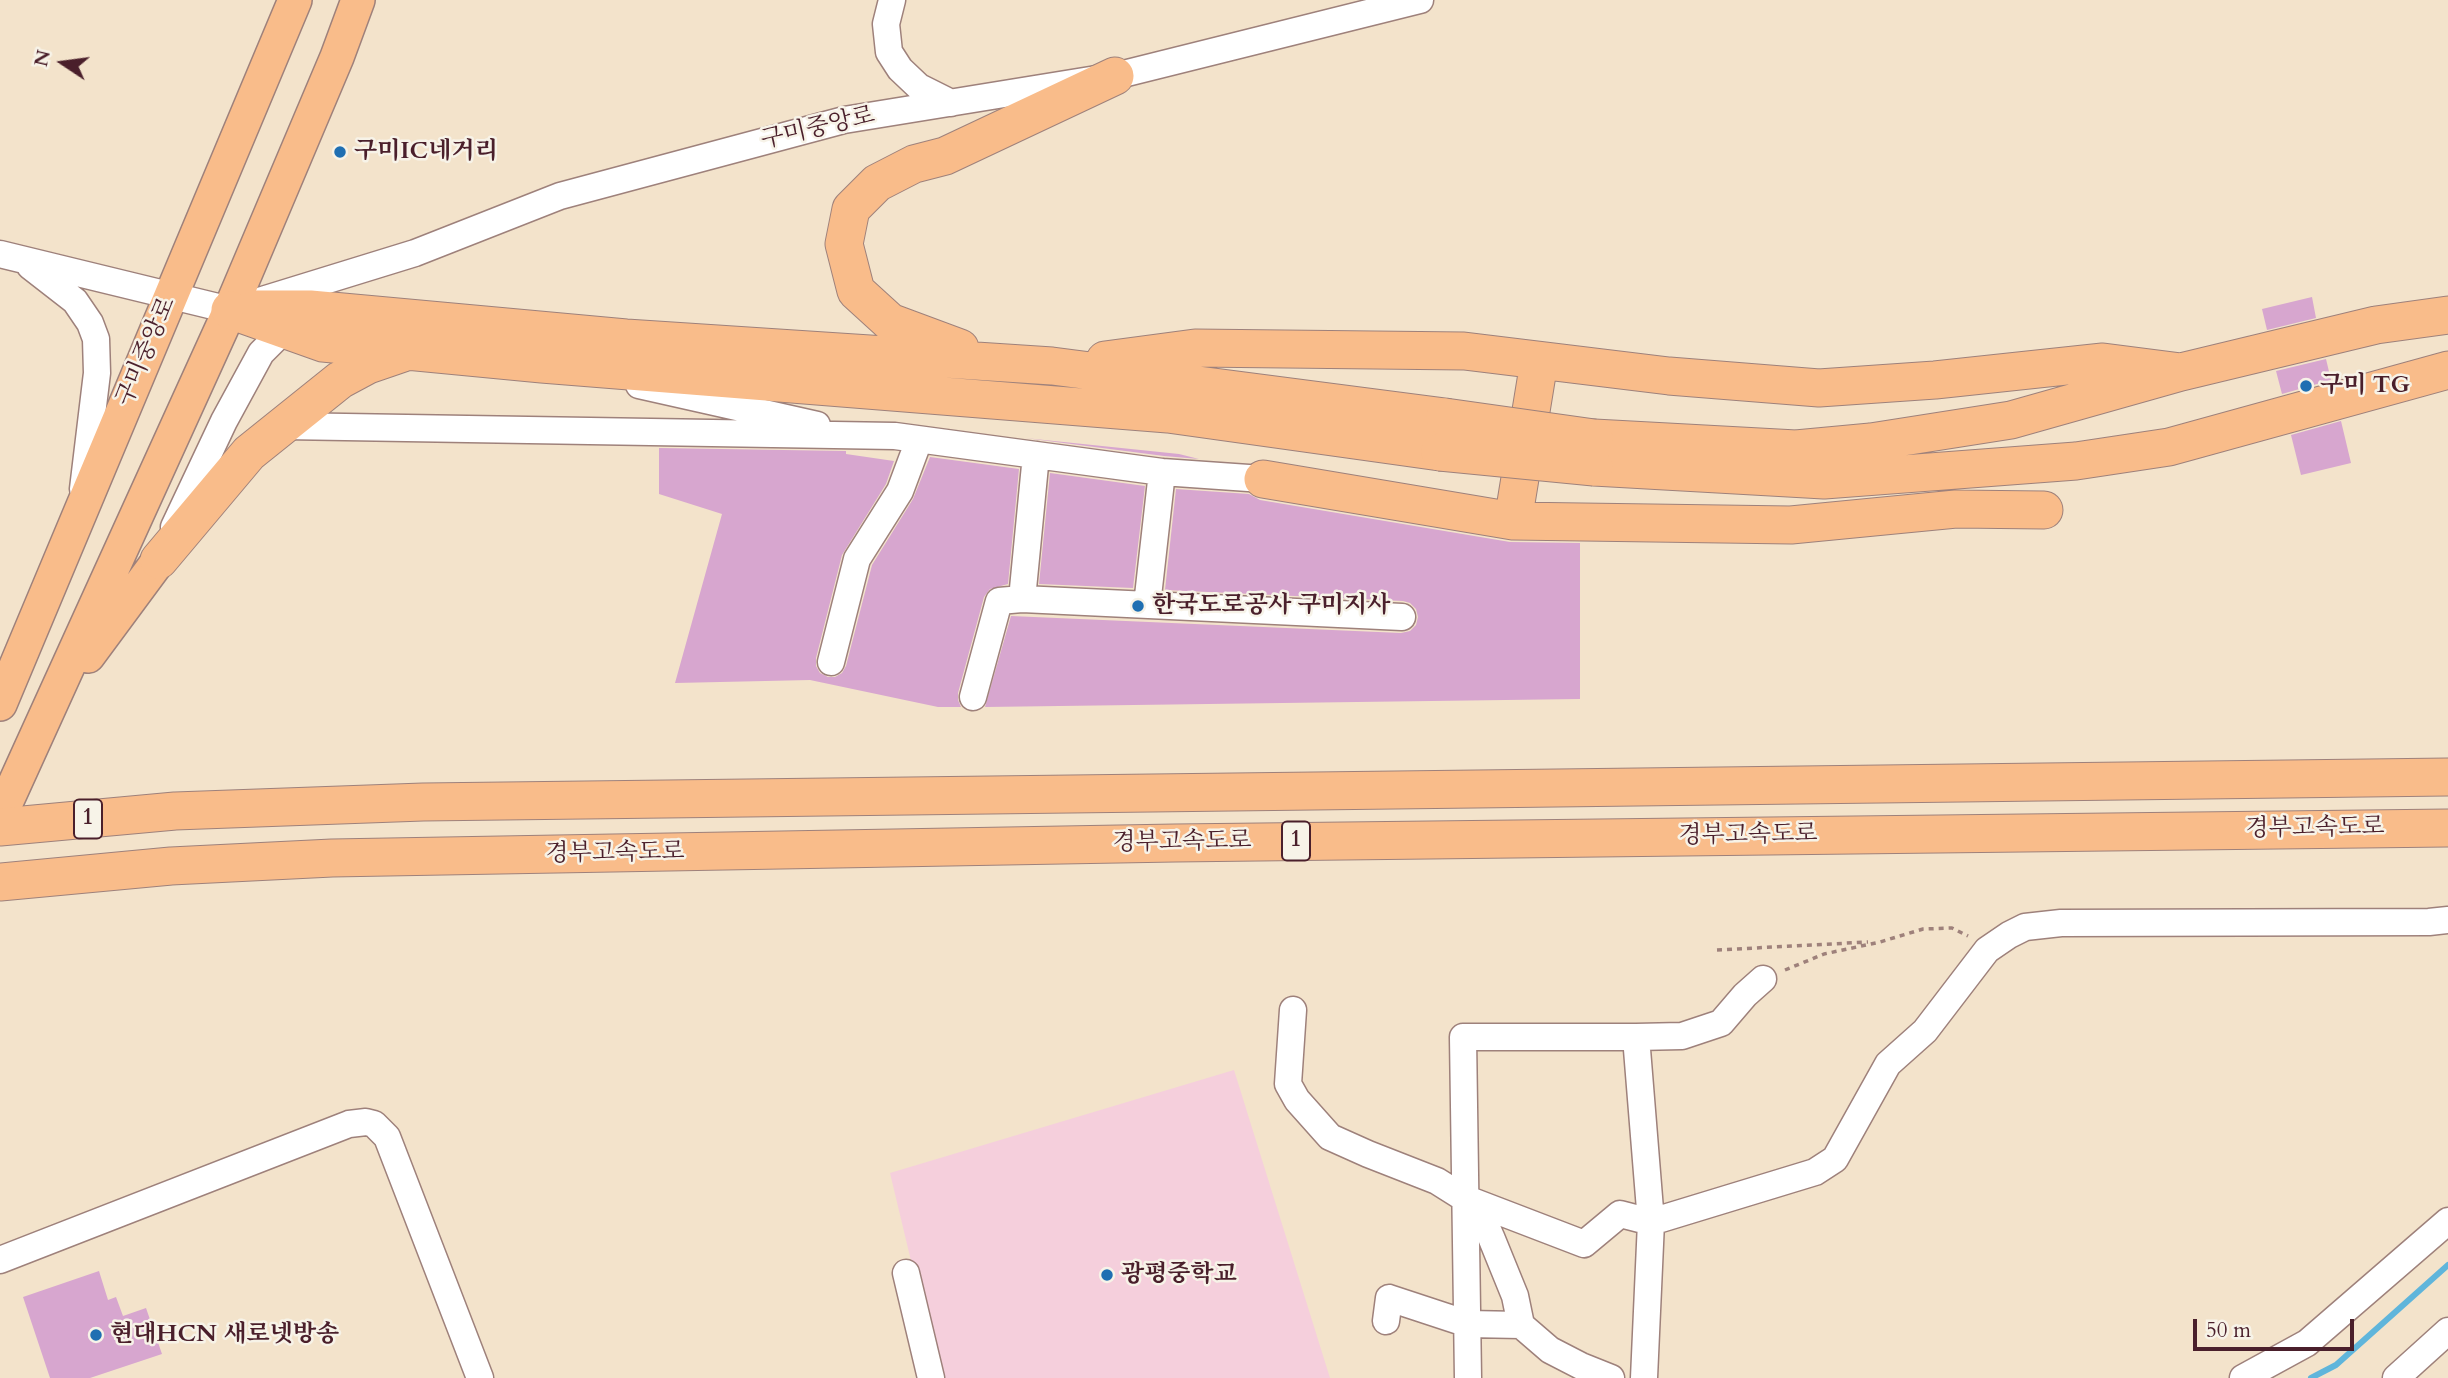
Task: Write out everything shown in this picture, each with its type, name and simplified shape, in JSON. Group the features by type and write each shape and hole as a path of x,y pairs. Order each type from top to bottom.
{"highway":[{"path":"997,362 890,322 856,291 844,244 851,209 877,183 914,164 945,156 1115,75"},
{"path":"230,310 297,319 1052,366 1445,416 1594,453 1824,480 2076,461 2169,447 2448,370"},
{"path":"297,319 323,343 542,364 1168,414 1440,452 1594,453 1796,449 1871,442 2011,420 2180,372 2376,325 2448,315"},
{"path":"1052,366 1195,348 1464,351 1669,376 1819,388 1935,380 2103,362 2180,372"},
{"path":"159,560 250,453 340,380 368,365 407,351"},
{"path":"1513,521 1539,362"},
{"path":"1264,479 1513,521 1791,525 1956,509 2044,510"},
{"name":"경부고속도로","path":"0,827 175,811 423,802 2448,776"},
{"name":"경부고속도로","path":"0,882 145,869 332,858 1161,843 2448,828"}],"main road":[{"name":"구미중앙로","path":"0,704 295,0"},
{"path":"0,816 230,310 358,0"},
{"path":"48,712 159,560"}],"street":[{"path":"892,0 886,24 889,52 900,69 919,88 951,103"},
{"name":"구미중앙로","path":"230,310 415,253 560,196 844,120 1115,75 1420,0"},
{"path":"159,560 230,410 261,352 297,319 334,293 415,253"},
{"path":"7,255 230,310"},
{"path":"7,255 53,282 75,301 90,323 96,339 97,373 81,511"},
{"path":"542,364 862,436"},
{"path":"284,426 907,438 1162,472 1264,479"},
{"path":"831,662 857,559 900,491 907,438"},
{"path":"1022,599 1036,455"},
{"path":"1147,605 1162,472"},
{"path":"973,697 999,601 1022,599 1402,617"},
{"path":"1293,1010 1288,1084 1297,1100 1330,1137 1437,1181 1464,1198 1584,1244 1620,1214 1651,1222 1815,1172 1835,1159 1888,1064 1925,1031 1987,950 2025,927 2061,923 2448,920"},
{"path":"1468,1378 1464,1037 1682,1036 1721,1023 1763,979"},
{"path":"1636,1037 1651,1222 1644,1378"},
{"path":"0,1260 349,1124 366,1122 373,1124 387,1137 480,1378"},
{"path":"1464,1198 1484,1221 1515,1296 1521,1325 1550,1350 1611,1378"},
{"path":"2244,1378 2307,1343 2448,1221"},
{"path":"905,1273 931,1378"},
{"path":"1386,1321 1389,1298 1468,1324 1521,1325"},
{"path":"2396,1378 2448,1331"}],"path":[{"path":"1763,979 1825,954 1923,929 1952,928 1972,937 1987,950"},
{"path":"1717,950 1880,942"}],"shaded area":[{"name":"광평중학교","path":"1234,1070 1330,1378 939,1378 890,1173"}],"building":[{"path":"2312,297 2316,318 2267,330 2262,309"},
{"path":"2326,359 2331,380 2282,394 2276,371"},
{"path":"2341,421 2351,463 2301,475 2291,435"},
{"path":"1025,438 1179,454 1199,459 1164,456"},
{"path":"659,448 846,451 846,454 894,461 886,484 842,555 816,658 820,673 828,677 842,673 846,666 872,565 913,499 930,457 1019,469 1008,584 990,589 984,597 958,693 961,707 938,707 810,680 675,683 722,514 659,494"},
{"path":"1050,473 1145,486 1133,588 1039,584"},
{"path":"1176,489 1249,494 1260,500 1510,542 1580,543 1580,699 985,707 1011,616 1401,633 1410,631 1416,625 1416,609 1403,601 1165,590"},
{"name":"현대HCN 새로넷방송","path":"99,1271 108,1300 116,1297 123,1316 146,1308 162,1354 90,1378 50,1378 23,1297"}],"waterway":[{"path":"2311,1378 2336,1365 2448,1265"}],"place":[{"name":"구미IC네거리","path":"340,152"},
{"name":"구미 TG","path":"2306,386"},
{"name":"한국도로공사 구미지사","path":"1138,606"},
{"name":"광평중학교","path":"1107,1275"},
{"name":"현대HCN 새로넷방송","path":"96,1335"}]}
